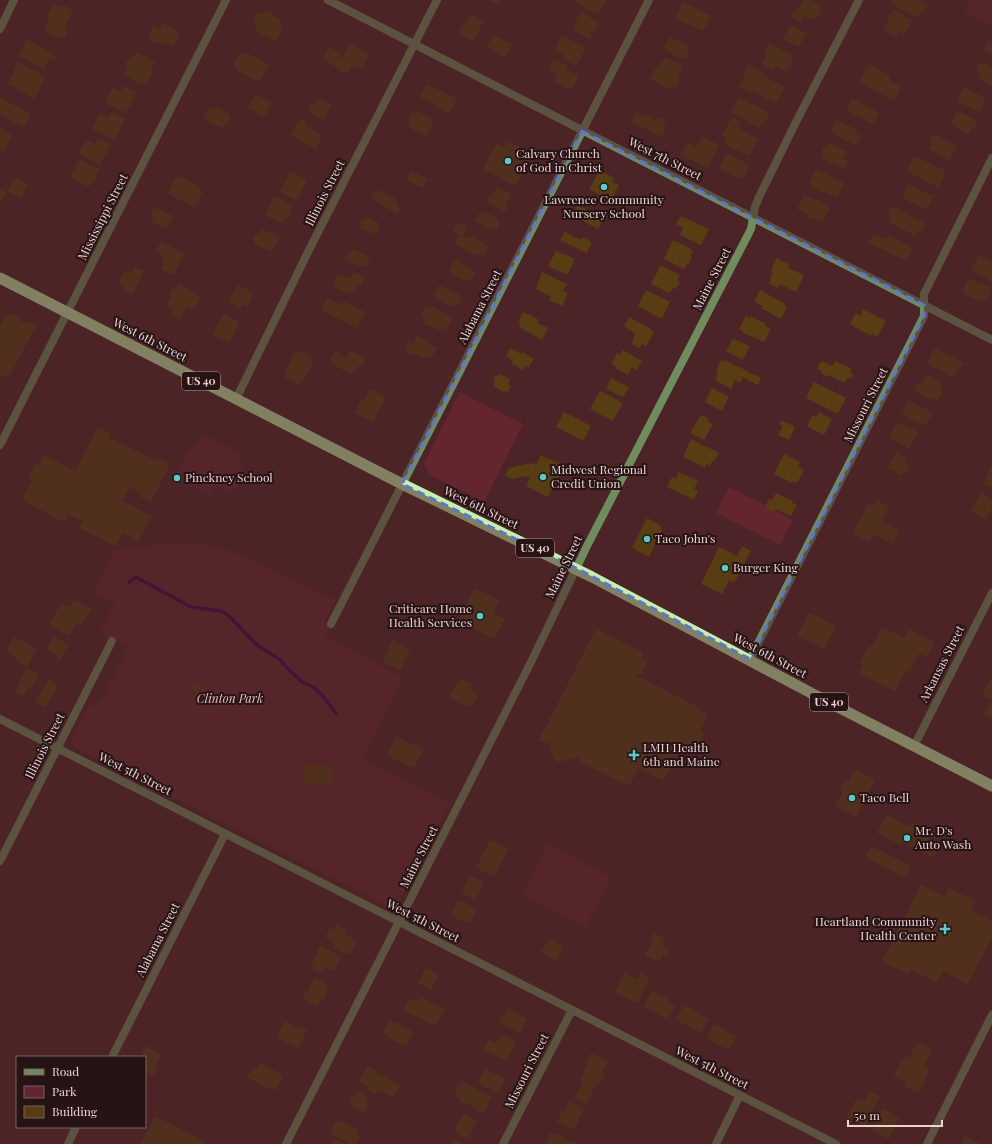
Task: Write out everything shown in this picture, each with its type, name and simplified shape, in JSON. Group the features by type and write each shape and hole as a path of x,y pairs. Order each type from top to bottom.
{"highway":[{"name":"West 6th Street","path":"0,278 402,484 576,568 992,786"}],"street":[{"path":"0,29 14,0"},
{"name":"Mississippi Street","path":"0,445 226,0"},
{"name":"West 7th Street","path":"328,0 992,340"},
{"name":"Illinois Street","path":"236,399 309,250 437,0"},
{"name":"Alabama Street","path":"331,624 649,0"},
{"name":"Maine Street","path":"286,1144 531,662 576,568 751,229 755,207 796,122 859,0"},
{"name":"Missouri Street","path":"750,659 924,316 924,294 992,158"},
{"name":"Arkansas Street","path":"914,746 992,593"},
{"name":"Illinois Street","path":"0,861 112,641"},
{"name":"West 5th Street","path":"0,719 836,1144"},
{"name":"Alabama Street","path":"113,1056 225,834"},
{"name":"Missouri Street","path":"503,1144 572,1010"},
{"path":"926,1144 992,1015"},
{"path":"716,1144 740,1095"},
{"path":"68,1144 76,1128"}],"highlighted area":[{"path":"582,131 924,305 924,316 750,659 576,568 402,484"}],"green space":[{"path":"969,0 992,0 992,25 964,11"},
{"path":"460,392 523,424 484,502 432,476 425,468 425,461"},
{"path":"204,434 242,454 240,462 242,469 241,480 235,490 227,491 217,486 212,497 173,477 186,455"},
{"path":"729,487 793,520 780,545 716,513"},
{"name":"Clinton Park","path":"167,543 204,544 231,551 335,600 324,623 330,626 325,637 403,677 362,759 450,803 398,904 390,906 385,905 73,746 72,738 88,707 101,702 128,648 100,633 115,603 94,593 114,551"},
{"path":"547,844 611,877 585,927 522,895"}],"building":[{"path":"488,0 501,0 499,5"},
{"path":"572,0 606,1 599,14 595,11 594,13 586,9 586,7"},
{"path":"803,0 811,0 821,5 819,16 816,15 814,20 804,16 801,22 790,16 794,10 796,11 798,9"},
{"path":"893,0 919,0 927,6 924,12 921,11 917,18 895,6 892,3"},
{"path":"683,2 711,16 703,31 676,18"},
{"path":"53,4 61,8 63,5 73,10 64,29 68,31 64,38 60,36 58,39 44,30 50,19 46,17"},
{"path":"894,10 912,20 905,34 899,31 896,37 883,30 889,19 887,18 888,14 891,16"},
{"path":"268,11 272,13 272,16 281,20 279,26 283,28 276,41 254,30 257,24 252,22 258,12 264,14"},
{"path":"580,12 599,22 594,32 590,30 589,33 592,35 590,38 573,30"},
{"path":"470,14 483,21 474,41 458,33 463,24 465,25"},
{"path":"163,24 178,31 177,32 179,34 173,46 165,42 163,45 157,42 156,44 150,41 151,38 148,37 153,25 160,29"},
{"path":"790,25 806,33 799,47 783,39"},
{"path":"493,35 512,44 506,57 487,47"},
{"path":"562,35 586,48 576,66 562,58 564,55 554,50"},
{"path":"670,37 688,46 687,48 690,50 685,59 681,57 681,59 664,48"},
{"path":"27,40 55,56 53,60 49,58 44,69 19,56"},
{"path":"989,41 992,43 992,55 984,51"},
{"path":"350,43 369,54 362,69 351,66 347,74 336,69 337,67 322,59 329,47 341,53 339,57 342,58"},
{"path":"769,43 794,56 787,71 776,66 773,71 762,64 767,53 764,52"},
{"path":"136,52 155,62 150,72 152,73 146,85 143,83 142,85 124,75 128,68 124,67 128,59 131,61"},
{"path":"245,52 269,65 260,82 236,70 237,68 233,66 240,53 243,55"},
{"path":"665,57 684,66 677,78 680,80 676,87 673,86 671,90 650,79 656,67 659,68"},
{"path":"554,59 568,66 566,69 579,76 571,90 553,82 558,74 549,69"},
{"path":"18,62 46,77 34,99 8,84"},
{"path":"983,62 992,68 992,86 979,79 981,75 978,73 979,70 976,68 978,63 981,65"},
{"path":"748,65 763,73 762,75 785,87 776,103 752,91 751,93 739,87 745,76 743,75"},
{"path":"870,65 887,74 890,77 889,81 901,87 894,101 861,83 862,81 860,80 867,67"},
{"path":"427,84 457,99 450,113 420,97"},
{"path":"124,86 137,92 126,113 105,103 112,88 120,92"},
{"path":"964,87 986,99 979,112 957,101"},
{"path":"256,94 272,103 264,117 248,108"},
{"path":"317,97 331,105 324,120 308,110 311,103 314,105"},
{"path":"739,97 770,113 763,126 761,125 759,128 731,112"},
{"path":"0,98 31,114 24,127 0,115"},
{"path":"852,98 879,113 873,124 846,110"},
{"path":"215,107 230,114 228,117 231,118 229,124 226,122 223,128 203,119 208,108 213,110"},
{"path":"417,111 434,120 426,136 409,127 411,123 408,122 412,114 415,115"},
{"path":"957,111 978,121 974,129 971,127 968,134 951,124"},
{"path":"111,112 125,119 114,140 92,129 100,114 108,118"},
{"path":"637,113 645,117 646,115 655,120 655,123 658,117 666,121 663,127 666,128 662,137 632,122"},
{"path":"732,117 741,122 738,128 758,139 749,156 724,144 727,138 722,135"},
{"path":"301,119 306,122 305,125 322,136 316,149 291,135 298,121 299,122"},
{"path":"837,120 857,130 855,133 861,136 856,145 834,135 831,131"},
{"path":"0,128 12,135 4,151 0,149"},
{"path":"934,134 957,146 949,160 929,149 933,142 930,140"},
{"path":"702,137 719,145 707,168 681,155 688,142 696,147"},
{"path":"98,138 111,144 100,165 79,154 87,140 95,144"},
{"name":"Calvary Church of God in Christ","path":"508,141 532,153 516,186 483,169 496,144 504,148"},
{"path":"829,143 847,152 843,159 848,161 844,169 822,158 824,154 821,153 824,146 826,147"},
{"path":"727,153 750,165 743,179 739,177 739,179 719,168"},
{"path":"914,156 946,171 939,187 907,172"},
{"path":"79,160 99,169 95,176 98,177 89,187 70,177"},
{"path":"816,169 844,183 837,197 832,196 809,183"},
{"name":"Lawrence Community Nursery School","path":"600,170 614,178 612,182 619,185 611,201 589,189"},
{"path":"290,171 307,180 297,200 280,192"},
{"path":"411,171 428,179 423,188 407,180"},
{"path":"15,177 28,184 21,198 7,191"},
{"path":"176,177 180,179 181,177 200,187 199,190 203,191 195,207 168,193"},
{"path":"908,185 934,196 927,210 902,198"},
{"path":"497,187 511,194 506,204 508,205 505,212 486,202 490,196 492,197"},
{"path":"0,189 6,192 0,203"},
{"path":"375,190 378,192 379,190 397,200 396,202 400,204 398,214 371,197"},
{"path":"804,195 815,200 816,199 830,207 822,222 814,218 813,220 808,217 809,215 797,209"},
{"path":"274,196 292,205 289,212 291,213 289,219 286,218 283,224 265,215"},
{"path":"577,206 604,218 598,229 572,215"},
{"path":"892,206 926,224 922,231 919,230 916,236 889,222 892,216 888,214"},
{"path":"155,207 173,216 166,229 151,221 154,217 150,215"},
{"path":"484,211 498,219 497,221 500,223 496,230 493,228 492,230 475,221 479,213 482,214"},
{"path":"681,216 709,229 701,245 680,235 683,228 676,224"},
{"path":"366,217 379,223 378,227 380,228 377,234 361,228 362,225 360,223 362,219 364,220"},
{"path":"457,222 467,228 463,235 470,239 471,236 485,244 484,246 488,247 483,256 479,254 478,256 455,244 460,235 453,231"},
{"path":"262,229 279,237 272,252 254,244 253,238 255,234 260,233"},
{"path":"565,232 581,240 582,237 592,242 587,253 560,240"},
{"path":"873,234 886,240 888,235 911,246 910,248 912,249 908,258 906,257 905,260 869,243"},
{"path":"673,240 693,250 690,256 692,257 689,265 687,264 684,269 664,259"},
{"path":"161,241 184,254 173,275 161,269 164,263 161,262 164,256 156,252"},
{"path":"352,249 367,255 367,257 370,258 367,266 363,264 362,267 347,261 345,258 349,250 351,251"},
{"path":"556,251 575,259 567,275 548,266"},
{"path":"979,255 992,261 992,281 971,270"},
{"path":"777,258 790,265 788,268 804,275 796,292 780,284 778,288 769,284 773,272 771,270"},
{"path":"455,260 472,269 471,271 475,273 470,281 451,274 452,272 449,271"},
{"path":"661,265 680,275 677,281 680,282 676,289 673,288 670,293 651,284"},
{"path":"134,267 144,271 132,294 123,290 124,287 118,284 125,270 131,273"},
{"path":"354,272 365,277 361,285 359,284 355,294 350,291 349,293 334,287 335,284 333,284 337,275 350,279"},
{"path":"542,272 567,284 563,291 568,293 562,306 549,300 551,297 536,289"},
{"path":"968,279 992,287 988,298 986,297 983,302 964,294 965,292 962,291"},
{"path":"179,283 186,287 185,289 200,297 194,310 187,306 180,319 170,314 173,309 166,305 173,288 176,289"},
{"path":"238,285 254,293 248,306 243,304 240,308 229,302"},
{"path":"439,285 460,295 459,297 462,298 457,306 455,305 454,307 433,296"},
{"path":"646,290 670,302 662,319 638,306"},
{"path":"760,290 785,304 784,306 787,307 781,319 761,308 763,306 754,302"},
{"path":"327,298 341,305 343,301 365,312 357,328 321,310"},
{"path":"428,306 449,315 448,317 452,319 446,330 442,328 441,331 422,323 425,317 421,316 425,308"},
{"path":"863,309 886,321 877,337 872,334 871,336 850,324 856,313 860,316"},
{"path":"523,312 539,320 537,323 548,328 542,340 519,327 521,323 518,322"},
{"path":"7,313 13,314 22,319 21,321 26,324 27,321 36,326 8,378 0,374 0,326"},
{"path":"223,314 240,322 229,343 213,335"},
{"path":"746,316 750,318 750,316 766,324 765,326 771,329 764,342 742,332 743,331 739,329"},
{"path":"629,317 654,332 646,346 642,344 640,348 632,344 635,333 624,326"},
{"path":"417,336 437,348 431,358 428,357 426,359 415,354 414,356 408,353 405,349 409,342 413,344"},
{"path":"733,339 750,346 743,360 726,351"},
{"path":"510,348 521,354 522,352 534,359 528,368 525,366 523,370 512,364 513,361 506,356"},
{"path":"935,348 964,363 960,370 958,368 953,377 927,363"},
{"path":"336,350 346,359 350,351 366,359 362,367 359,365 353,375 334,365 335,364 330,361"},
{"path":"623,350 642,361 637,370 632,367 628,375 611,364 617,353 620,355"},
{"path":"295,351 300,353 301,351 311,356 310,359 314,360 300,385 284,377"},
{"path":"721,360 724,362 725,360 761,378 758,385 743,377 740,383 735,380 731,389 715,380 718,372 716,371"},
{"path":"821,361 832,366 835,361 852,369 850,373 853,374 851,379 848,377 845,383 829,375 828,377 821,373 822,371 817,369"},
{"path":"500,374 510,379 508,384 511,386 508,392 504,392 493,386 495,376 498,377"},
{"path":"926,374 943,383 940,390 943,392 938,401 931,397 929,399 914,391 917,383 921,385"},
{"path":"611,378 629,387 623,397 606,389"},
{"path":"814,382 846,398 838,414 806,398"},
{"path":"712,388 729,397 722,411 705,402"},
{"path":"370,389 386,398 373,422 355,413 361,400 364,401"},
{"path":"600,391 623,403 613,421 590,409"},
{"path":"908,401 929,410 928,412 932,414 926,425 923,423 923,425 902,414"},
{"path":"564,412 591,426 583,441 556,427"},
{"path":"819,412 832,419 824,435 807,426 813,415 816,417"},
{"path":"701,415 709,419 708,422 713,424 704,440 690,433"},
{"path":"781,420 795,427 789,440 778,435 783,426 779,424"},
{"path":"896,423 902,424 918,432 909,449 889,437"},
{"path":"98,427 110,433 108,437 157,461 158,458 170,464 151,502 139,496 140,492 129,487 122,501 151,516 139,542 123,533 116,546 79,528 83,521 68,514 64,522 22,500 32,480 28,478 35,464 39,466 44,455 75,471"},
{"path":"691,439 719,453 714,462 712,461 710,466 707,464 705,468 683,457"},
{"path":"896,453 908,459 906,464 910,466 907,473 903,471 901,475 888,468"},
{"path":"784,454 800,462 798,467 804,470 797,483 793,481 792,483 774,474"},
{"name":"Midwest Regional Credit Union","path":"541,455 564,466 548,497 526,486 530,478 526,476 513,479 505,476 509,468 532,463 536,465"},
{"path":"992,465 992,488 983,484"},
{"path":"679,472 698,481 694,489 698,491 694,500 667,487 672,477 676,479"},
{"path":"776,493 793,501 792,503 797,505 791,516 776,509 774,512 765,507 769,499 772,500"},
{"path":"981,493 992,499 992,508 986,519 971,511"},
{"path":"877,501 889,507 882,522 900,531 893,544 873,534 869,542 853,533 869,503 874,506"},
{"name":"Taco John's","path":"647,518 660,525 662,530 649,557 632,548"},
{"name":"Burger King","path":"742,546 751,551 734,583 729,580 722,594 701,584 719,547 737,556"},
{"name":"Criticare Home Health Services","path":"475,588 499,600 493,613 505,619 494,639 458,621"},
{"path":"74,600 91,609 81,626 76,623 69,636 49,625 61,603 70,608"},
{"path":"809,613 836,626 824,649 797,636"},
{"path":"882,627 904,638 908,629 935,642 927,657 919,653 909,671 906,670 895,691 859,673 863,665 860,663 869,645 872,647"},
{"path":"596,629 643,652 641,658 648,661 641,675 637,673 635,678 638,679 639,677 702,709 701,711 708,714 700,732 704,734 696,749 691,746 689,749 682,745 664,780 638,769 629,786 579,761 578,757 560,762 554,760 548,742 544,743 539,740"},
{"path":"53,636 68,644 60,662 56,660 58,655 46,650"},
{"path":"14,637 37,649 27,667 16,661 18,659 6,652"},
{"path":"392,640 410,650 400,670 383,662"},
{"path":"26,668 39,674 32,687 30,686 24,696 15,692"},
{"path":"991,678 992,718 984,714 991,700 982,695"},
{"path":"462,679 471,684 469,688 478,695 472,707 468,705 467,707 449,698 457,682 460,683"},
{"path":"48,680 58,686 45,708 35,702"},
{"path":"193,682 201,687 197,693 189,687"},
{"path":"396,737 423,749 414,768 387,756"},
{"path":"331,764 333,783 305,785 303,766"},
{"name":"Taco Bell","path":"855,769 875,780 856,817 835,806 844,790 840,789 845,780 848,782"},
{"name":"Mr. D's Auto Wash","path":"886,815 910,827 912,822 919,826 916,832 941,844 933,858 902,842 901,845 877,833"},
{"path":"490,840 508,849 494,877 476,868"},
{"path":"871,846 911,866 905,877 865,857"},
{"path":"470,875 484,882 476,900 462,893"},
{"name":"Heartland Community Health Center","path":"921,885 945,897 949,888 975,901 970,910 992,921 992,937 968,984 943,971 937,983 911,969 908,974 882,961"},
{"path":"458,900 477,909 469,923 461,919 460,922 456,920 457,917 451,913"},
{"path":"337,925 346,930 344,933 357,941 350,954 347,952 346,954 334,948 336,944 325,937 331,927 335,929"},
{"path":"654,933 665,939 662,945 670,949 667,955 663,953 659,962 645,955 653,941 651,940"},
{"path":"549,938 564,946 556,960 541,952"},
{"path":"320,946 342,957 334,971 325,967 321,973 311,968"},
{"path":"426,968 439,974 431,990 418,983"},
{"path":"624,973 637,980 641,973 650,978 637,1003 615,992"},
{"path":"315,977 328,984 326,989 328,991 323,1000 321,999 317,1007 302,999 306,992 307,993"},
{"path":"652,991 670,1000 669,1003 675,1006 668,1019 644,1007"},
{"path":"420,997 445,1009 436,1026 404,1010 410,998 418,1002"},
{"path":"684,1005 709,1019 701,1033 676,1020"},
{"path":"509,1009 527,1019 520,1033 501,1023 502,1021 499,1020 501,1016 504,1018"},
{"path":"389,1020 413,1032 406,1046 387,1037 388,1035 383,1032"},
{"path":"285,1021 297,1029 298,1026 307,1030 298,1048 276,1037"},
{"path":"714,1024 736,1036 729,1050 707,1039"},
{"path":"501,1034 516,1041 507,1061 483,1049 488,1040 496,1044"},
{"path":"917,1042 932,1049 924,1066 909,1058"},
{"path":"145,1046 161,1054 153,1076 146,1072 146,1056 141,1053"},
{"path":"591,1053 608,1061 602,1073 605,1074 599,1085 596,1084 586,1104 575,1099 583,1081 580,1080 587,1065 585,1064"},
{"path":"905,1057 930,1069 919,1093 906,1087 908,1083 894,1077 901,1061 903,1062"},
{"path":"260,1063 283,1076 276,1090 271,1088 270,1090 247,1077 253,1066 257,1068"},
{"path":"367,1066 377,1071 376,1073 400,1085 394,1097 378,1090 376,1094 368,1090 369,1087 359,1082"},
{"path":"485,1069 506,1079 498,1094 478,1082"},
{"path":"461,1081 492,1097 483,1114 475,1110 476,1108 464,1102 463,1104 459,1102 461,1100 454,1096"},
{"path":"870,1091 880,1096 865,1126 847,1116 857,1098 865,1101"},
{"path":"358,1092 368,1097 365,1103 368,1105 365,1112 350,1106 352,1101 349,1100 351,1095 355,1097"},
{"path":"569,1101 584,1109 574,1130 557,1122"},
{"path":"883,1109 899,1118 889,1139 872,1131"},
{"path":"463,1113 477,1121 468,1139 454,1132"},
{"path":"155,1116 204,1141 202,1144 141,1144"},
{"path":"337,1120 359,1129 356,1135 360,1137 356,1144 350,1144 330,1134"},
{"path":"551,1132 558,1135 559,1134 574,1143 579,1144 545,1144"},
{"path":"965,1136 981,1144 961,1144"},
{"path":"453,1138 465,1144 450,1144"},
{"path":"334,1139 345,1144 332,1144"}],"waterway":[{"path":"129,582 136,577 191,607 221,611 228,615 258,646 281,660 284,665 302,682 313,687 322,695 336,713"}],"place":[{"name":"Calvary Church of God in Christ","path":"508,161"},
{"name":"Lawrence Community Nursery School","path":"604,187"},
{"name":"Midwest Regional Credit Union","path":"543,477"},
{"name":"Pinckney School","path":"177,478"},
{"name":"Taco John's","path":"647,539"},
{"name":"Burger King","path":"725,568"},
{"name":"Criticare Home Health Services","path":"480,616"},
{"name":"LMH Health 6th and Maine","path":"634,755"},
{"name":"Taco Bell","path":"852,798"},
{"name":"Mr. D's Auto Wash","path":"907,838"},
{"name":"Heartland Community Health Center","path":"945,929"}]}
